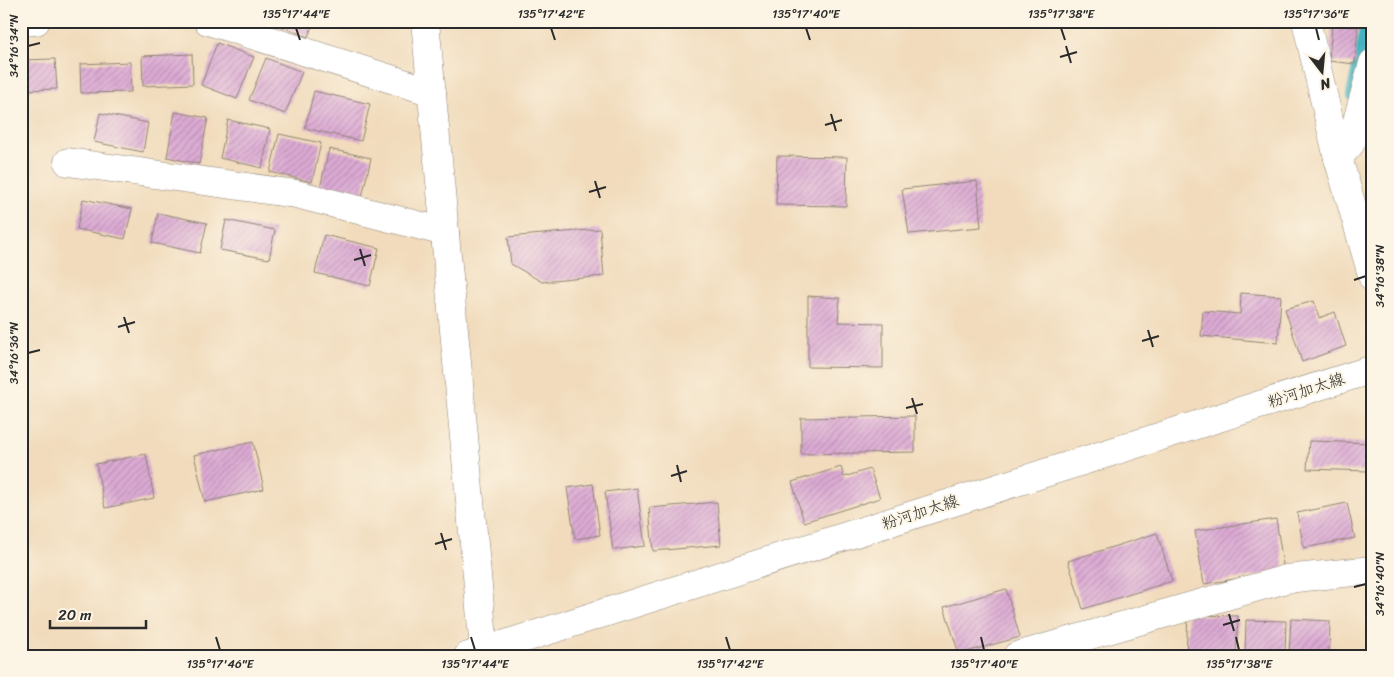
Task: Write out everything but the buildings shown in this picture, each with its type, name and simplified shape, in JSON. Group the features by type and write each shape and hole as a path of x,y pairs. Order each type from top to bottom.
{"street":[{"path":"21,22 36,21"},
{"path":"208,21 432,92"},
{"path":"425,21 444,232 476,653"},
{"path":"1306,21 1338,158 1373,278"},
{"path":"1338,158 1351,143 1373,62"},
{"path":"68,162 296,194 444,232"},
{"name":"粉河加太線","path":"476,653 1373,369"},
{"path":"1017,656 1286,579 1373,570"}],"waterway":[{"path":"1351,95 1362,44 1364,21"},
{"path":"1373,491 1373,505"}]}
